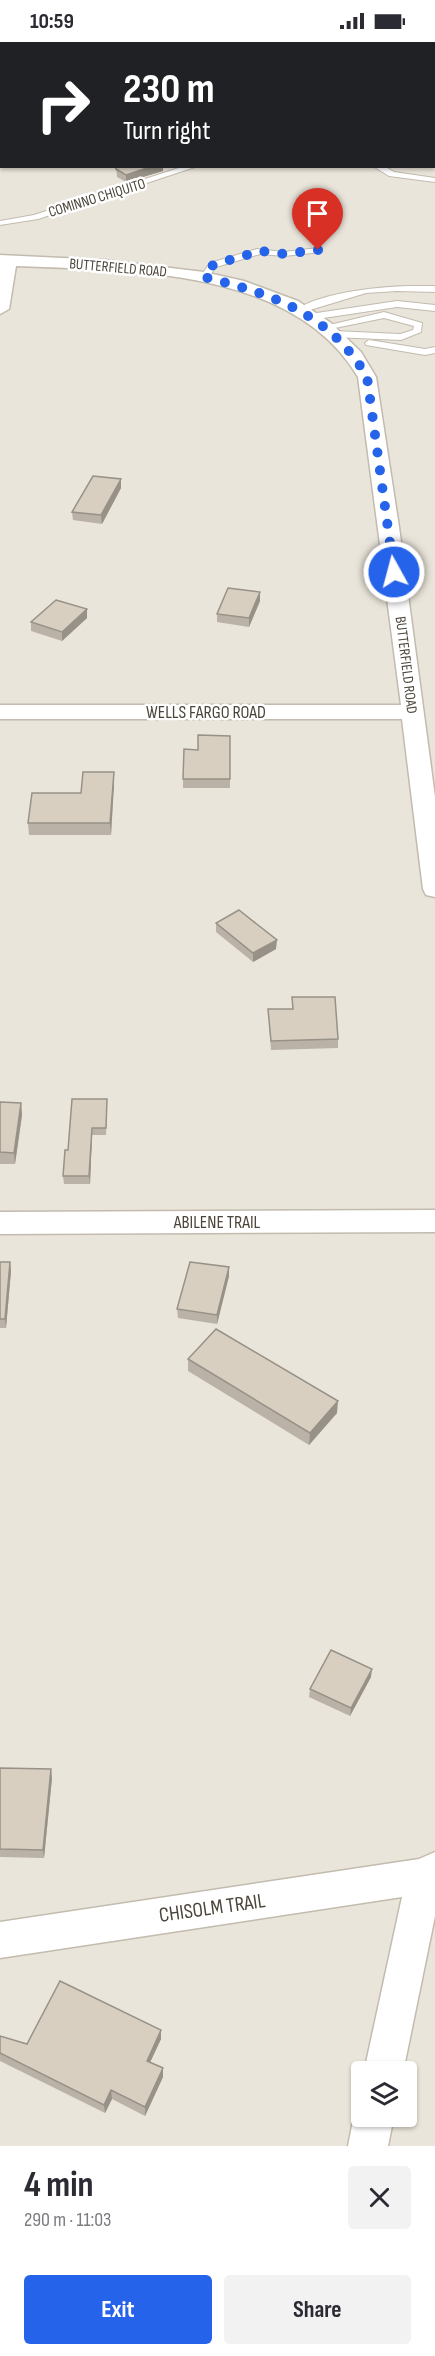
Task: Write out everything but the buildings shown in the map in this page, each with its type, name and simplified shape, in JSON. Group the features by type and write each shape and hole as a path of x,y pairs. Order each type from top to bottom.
{"street":[{"name":"BUTTERFIELD ROAD","path":"4,260 104,266 204,277 238,285 322,326 352,352 367,377 435,889"},
{"path":"0,309 4,260"},
{"name":"WELLS FARGO ROAD","path":"0,712 412,712"},
{"name":"ABILENE TRAIL","path":"0,1223 435,1221"},
{"path":"386,2061 430,1873"},
{"name":"CHISOLM TRAIL","path":"0,1940 430,1873"},
{"path":"368,2146 372,2127"}],"lane":[{"name":"COMINNO CHIQUITO","path":"0,222 35,217 188,168"},
{"path":"381,168 392,174 435,180"},
{"path":"204,277 213,265 260,251 284,254 318,250"},
{"path":"322,326 370,288 391,286 435,289"},
{"path":"322,326 397,304 435,308"},
{"path":"384,315 403,318 419,325 417,332 401,337 322,326 384,315"},
{"path":"322,326 373,343 425,352 435,350"}],"shaded area":[{"path":"0,168 435,168 435,2146 0,2146"}],"route":[{"path":"318,250 284,254 260,251 213,265 204,277 238,285 292,305 334,334 352,352 367,377 394,572"}]}
